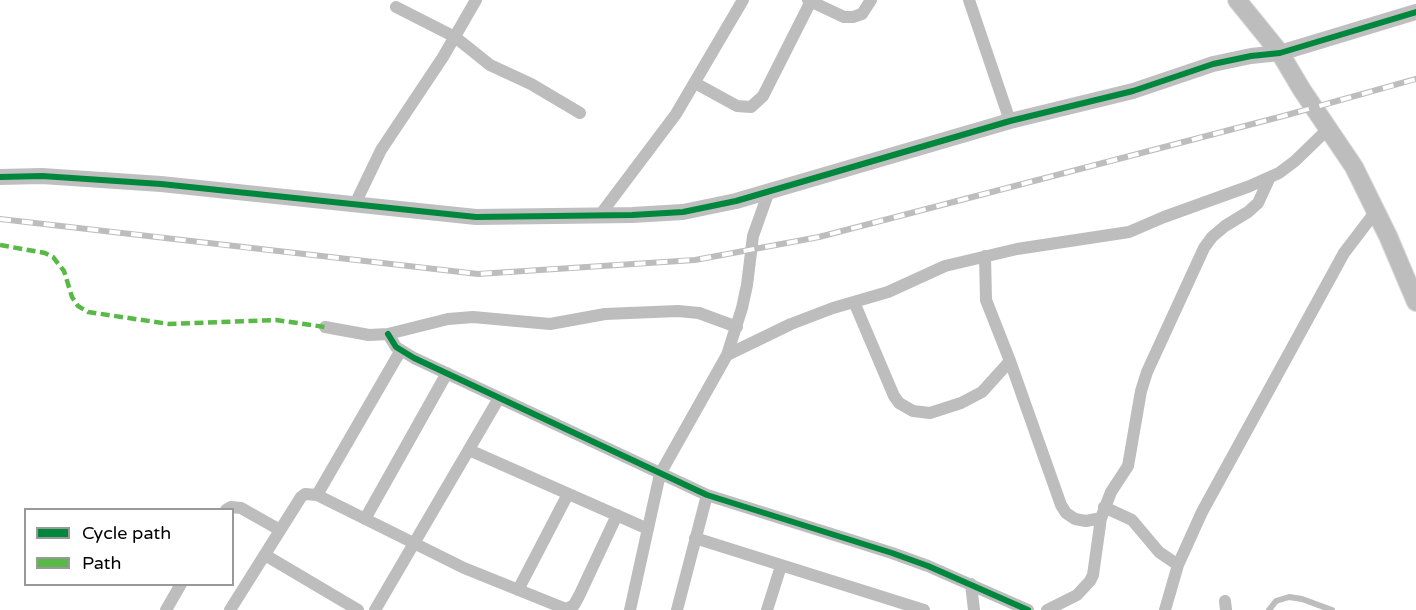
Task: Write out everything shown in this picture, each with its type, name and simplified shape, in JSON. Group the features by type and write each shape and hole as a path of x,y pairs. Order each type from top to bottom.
{"main road":[{"path":"1237,0 1280,53 1353,167 1376,211 1416,302"}],"street":[{"path":"355,204 381,150 455,37 476,0"},
{"path":"600,215 676,114 743,0"},
{"path":"695,83 737,106 751,107 763,96 810,1 844,17 853,17 862,14 871,0"},
{"path":"969,0 1010,121"},
{"path":"396,7 455,37 490,65 531,84 580,113"},
{"path":"0,177 42,176 161,184 477,216 683,212 707,208 769,191 1010,121 1133,91 1213,64 1280,53 1416,12"},
{"path":"727,355 791,324 910,283 945,266 1048,244 1129,232 1270,177 1295,161 1328,129"},
{"path":"1047,610 1077,595 1090,581 1096,560 1102,513 1128,466 1141,391 1150,363 1204,248 1212,237 1248,212 1258,202 1270,177"},
{"path":"630,610 660,474 727,355 737,327 747,285 750,244 769,191"},
{"path":"1166,610 1178,565 1202,512 1344,253 1376,211"},
{"path":"985,256 986,300 1061,505 1074,519 1086,521 1102,513 1132,520 1159,552 1178,565"},
{"path":"854,302 894,396 899,403 913,411 930,413 961,403 982,392 1010,361"},
{"path":"325,327 369,336 388,334 448,319 473,317 550,324 605,314 662,311 699,313 737,327"},
{"path":"388,334 401,350 707,495 892,553 971,584 1028,610"},
{"path":"317,495 401,350"},
{"path":"365,519 447,373"},
{"path":"375,610 499,398"},
{"path":"469,450 648,529"},
{"path":"231,610 301,497 310,493 414,543 566,609 574,605 616,515"},
{"path":"518,590 568,494"},
{"path":"677,610 707,495"},
{"path":"229,508 241,508 280,530"},
{"path":"695,538 890,605 924,610"},
{"path":"265,555 358,610"},
{"path":"767,610 781,566"},
{"path":"971,584 974,610"},
{"path":"166,610 180,586"}],"lane":[{"path":"1269,610 1276,601 1288,597 1302,599 1332,610"}],"railway":[{"path":"0,219 478,274 695,260 819,237 1416,79"}],"marked path":[{"path":"0,245 45,253 53,257 64,271 72,297 78,306 88,312 169,324 276,320 325,327"}],"cycle path":[{"path":"0,177 42,176 161,184 476,217 683,212 736,201 1010,121 1133,91 1213,64 1280,53 1416,12"},
{"path":"388,334 396,347 414,358 707,495 892,553 928,566 1028,610"}]}
